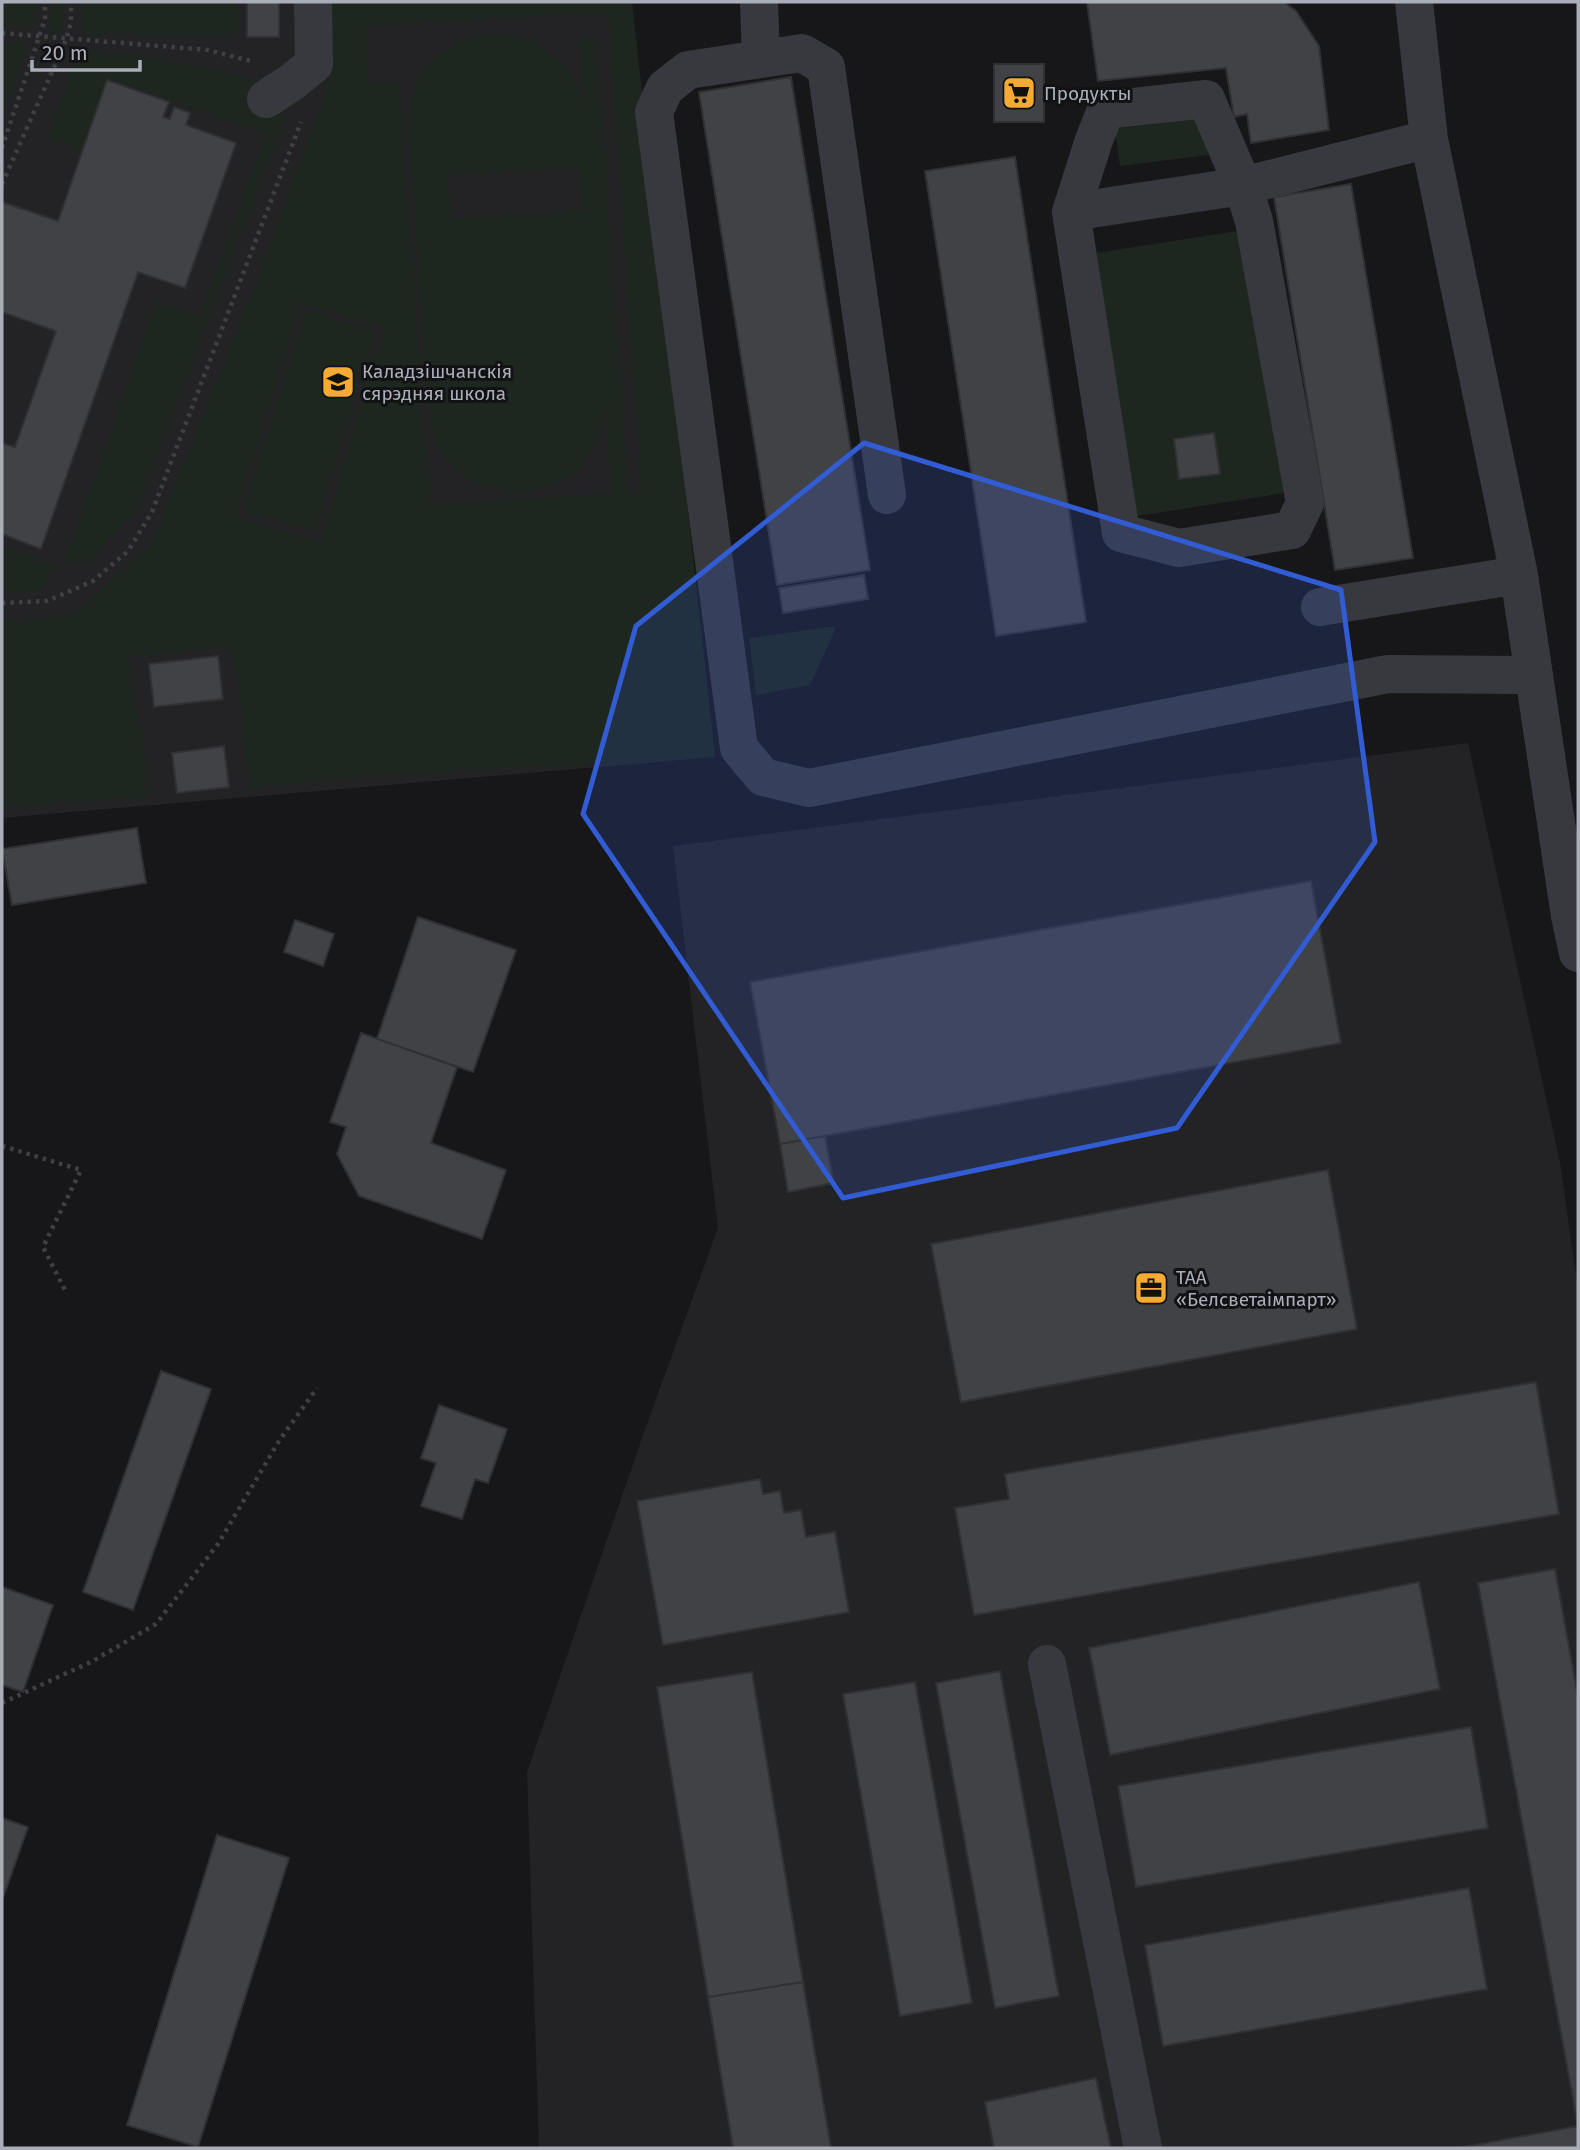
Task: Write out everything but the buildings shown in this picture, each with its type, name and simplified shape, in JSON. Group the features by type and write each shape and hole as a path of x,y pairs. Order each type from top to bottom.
{"street":[{"path":"279,91 314,64 313,2"},
{"path":"759,2 761,59"},
{"path":"1414,2 1429,139 1519,575 1570,916 1578,953"},
{"path":"887,495 826,67 802,53 688,70 665,88 654,112 739,748 763,776 809,788 1388,674 1534,675"},
{"path":"1206,99 1243,186 1254,221 1305,503 1292,530 1179,548 1121,533 1071,212 1106,110 1206,99"},
{"path":"1071,212 1243,186 1429,139"},
{"path":"1320,607 1519,575"},
{"path":"1047,1664 1143,2148"}],"path":[{"path":"3,145 46,19 45,2"},
{"path":"2,184 66,40 71,22 71,2"},
{"path":"2,33 208,50 279,70 279,91 302,93 305,113 152,512 128,551 93,581 47,601 2,603"},
{"path":"2,1146 81,1170 43,1247 66,1292"},
{"path":"2,1703 93,1661 156,1624 218,1544 279,1441 317,1388"}],"highlighted area":[{"path":"864,443 1341,590 1375,842 1177,1128 843,1198 583,814 636,626"}],"shaded area":[{"name":"Каладзішчанскія сярэдняя школа","path":"2,2 632,2 715,757 2,818"},
{"path":"2,2 37,2 37,27 2,27"},
{"path":"51,2 64,2 63,33 50,33"},
{"path":"83,2 237,2 236,36 82,35"},
{"path":"327,2 632,2 715,757 325,779 251,789 232,646 128,657 151,797 2,807 2,619 23,621 76,613 153,541 256,284 330,80","holes":["608,13 641,492 628,492 596,38 580,39 584,111 573,77 550,52 532,41 511,35 490,34 451,46 434,59 415,88 408,124 428,407 434,434 442,452 461,473 479,484 520,492 541,489 560,481 577,469 591,453 605,407 611,493 430,505 399,82 369,84 365,26","579,168 582,211 451,218 448,174","300,303 385,328 321,540 238,518 239,504"]},
{"path":"2,43 28,44 2,121"},
{"path":"77,52 125,53 218,70 259,83 285,104 284,121 137,508 90,563 65,562 157,301 200,316 266,134 115,81 90,153 48,139"},
{"path":"1203,118 1208,155 1120,166 1115,129"},
{"path":"1244,230 1284,493 1137,516 1096,253"},
{"path":"306,310 375,332 314,532 244,511"},
{"path":"2,546 53,565 46,588 24,593 2,590"},
{"path":"837,626 810,685 756,695 749,638"},
{"path":"1468,743 1560,1162 1578,1290 1578,2148 539,2148 527,1772 642,1438 718,1228 673,846"}],"place":[{"name":"Продукты","path":"1019,93"},
{"name":"Каладзішчанскія сярэдняя школа","path":"338,382"},
{"name":"ТАА «Белсветаімпарт»","path":"1151,1288"}]}
